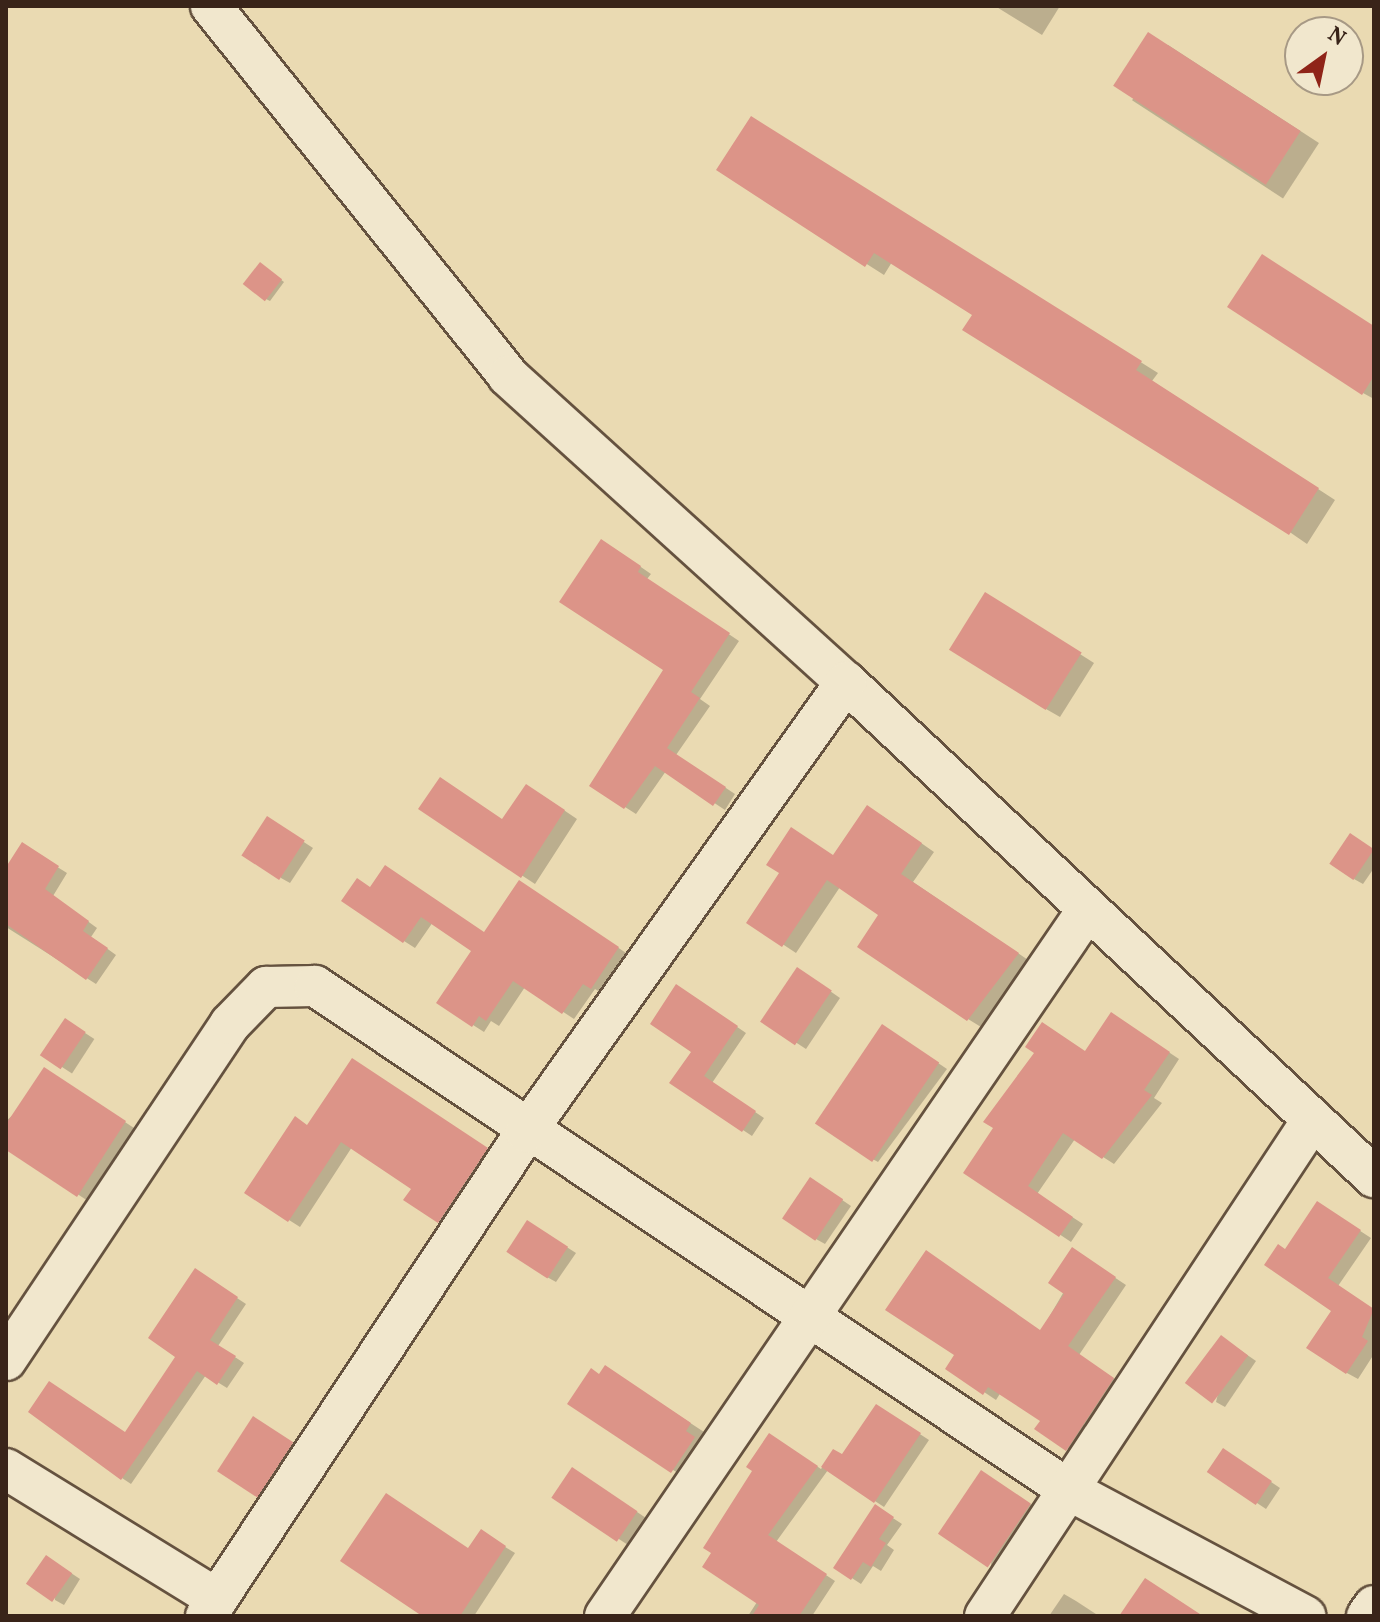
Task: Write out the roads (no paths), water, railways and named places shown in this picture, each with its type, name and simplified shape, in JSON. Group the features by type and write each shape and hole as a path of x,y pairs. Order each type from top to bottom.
{"street":[{"path":"211,6 508,376 846,682 1374,1177"},
{"path":"6,1469 212,1607 526,1132 846,682"},
{"path":"605,1616 812,1318 1088,909"},
{"path":"6,1360 230,1024 266,987 315,986 526,1132 1069,1490 1305,1616"},
{"path":"985,1616 1313,1119"},
{"path":"1367,1616 1374,1606"}]}
